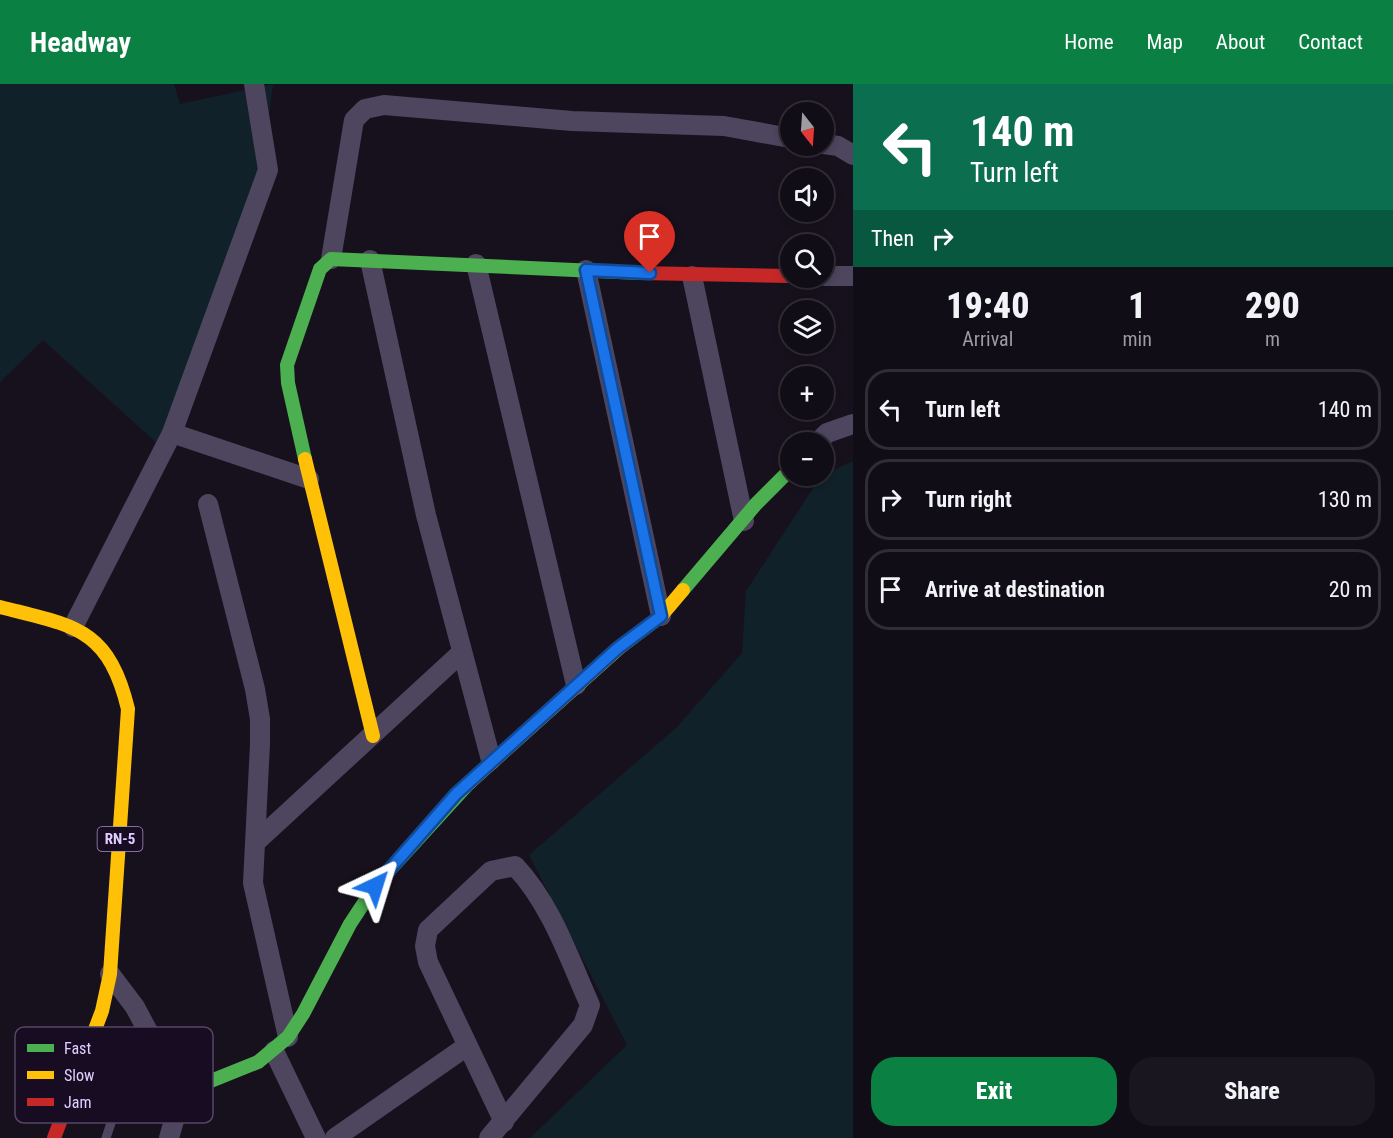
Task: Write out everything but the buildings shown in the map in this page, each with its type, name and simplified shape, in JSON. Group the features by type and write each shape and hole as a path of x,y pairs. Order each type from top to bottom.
{"street":[{"path":"73,627 172,434 268,170 254,84"},
{"path":"373,736 309,479 288,383 287,365 320,269 331,259 354,120 365,109 384,105 572,121 724,126 780,136"},
{"path":"834,145 853,155"},
{"path":"331,259 476,264 692,276 780,276"},
{"path":"370,260 426,515 491,760"},
{"path":"476,264 576,686"},
{"path":"586,270 661,616"},
{"path":"692,276 744,521"},
{"path":"834,276 853,276"},
{"path":"830,432 853,424"},
{"path":"172,434 309,479"},
{"path":"213,1080 258,1062 281,1044 303,1014 350,924 375,886 456,794 491,760 618,648 661,616 744,521 756,504 780,480"},
{"path":"208,504 255,689 260,719 257,841 253,883 281,1044 316,1138"},
{"name":"RN-5","path":"0,607 73,627 92,637 103,648 121,681 128,709 110,974 96,1027"},
{"path":"257,841 461,653"},
{"path":"489,1138 504,1122 583,1025 590,1005 564,945 531,883 515,866 491,871 428,930 425,946 428,962 504,1122"},
{"path":"110,974 135,1007 145,1027"},
{"path":"335,1138 467,1046"},
{"name":"RN-5","path":"54,1138 60,1123"},
{"path":"169,1138 173,1123"}],"lane":[{"path":"106,1138 111,1123"}],"shaded area":[{"path":"0,84 174,84 180,104 273,84 261,179 160,446 43,340 0,382"},
{"path":"853,461 853,1138 530,1138 627,1045 529,855 676,728 742,653 746,591 814,486 834,486 834,470"}],"traffic: fast":[{"path":"305,459 288,383 287,365 320,269 331,259 640,273"},
{"path":"683,590 756,504 780,480"},
{"path":"213,1080 258,1062 288,1037 303,1014 350,924 375,886 469,783"}],"traffic: slow":[{"path":"305,459 373,736"},
{"path":"469,783 619,648 661,616 683,590"},
{"path":"0,607 48,619 84,634 110,661 120,682 128,709 110,974 96,1027"}],"traffic: jam":[{"path":"640,273 780,276"},
{"path":"54,1138 60,1123"}],"route":[{"path":"375,886 456,794 491,760 618,648 661,616 586,270 650,273"}]}
